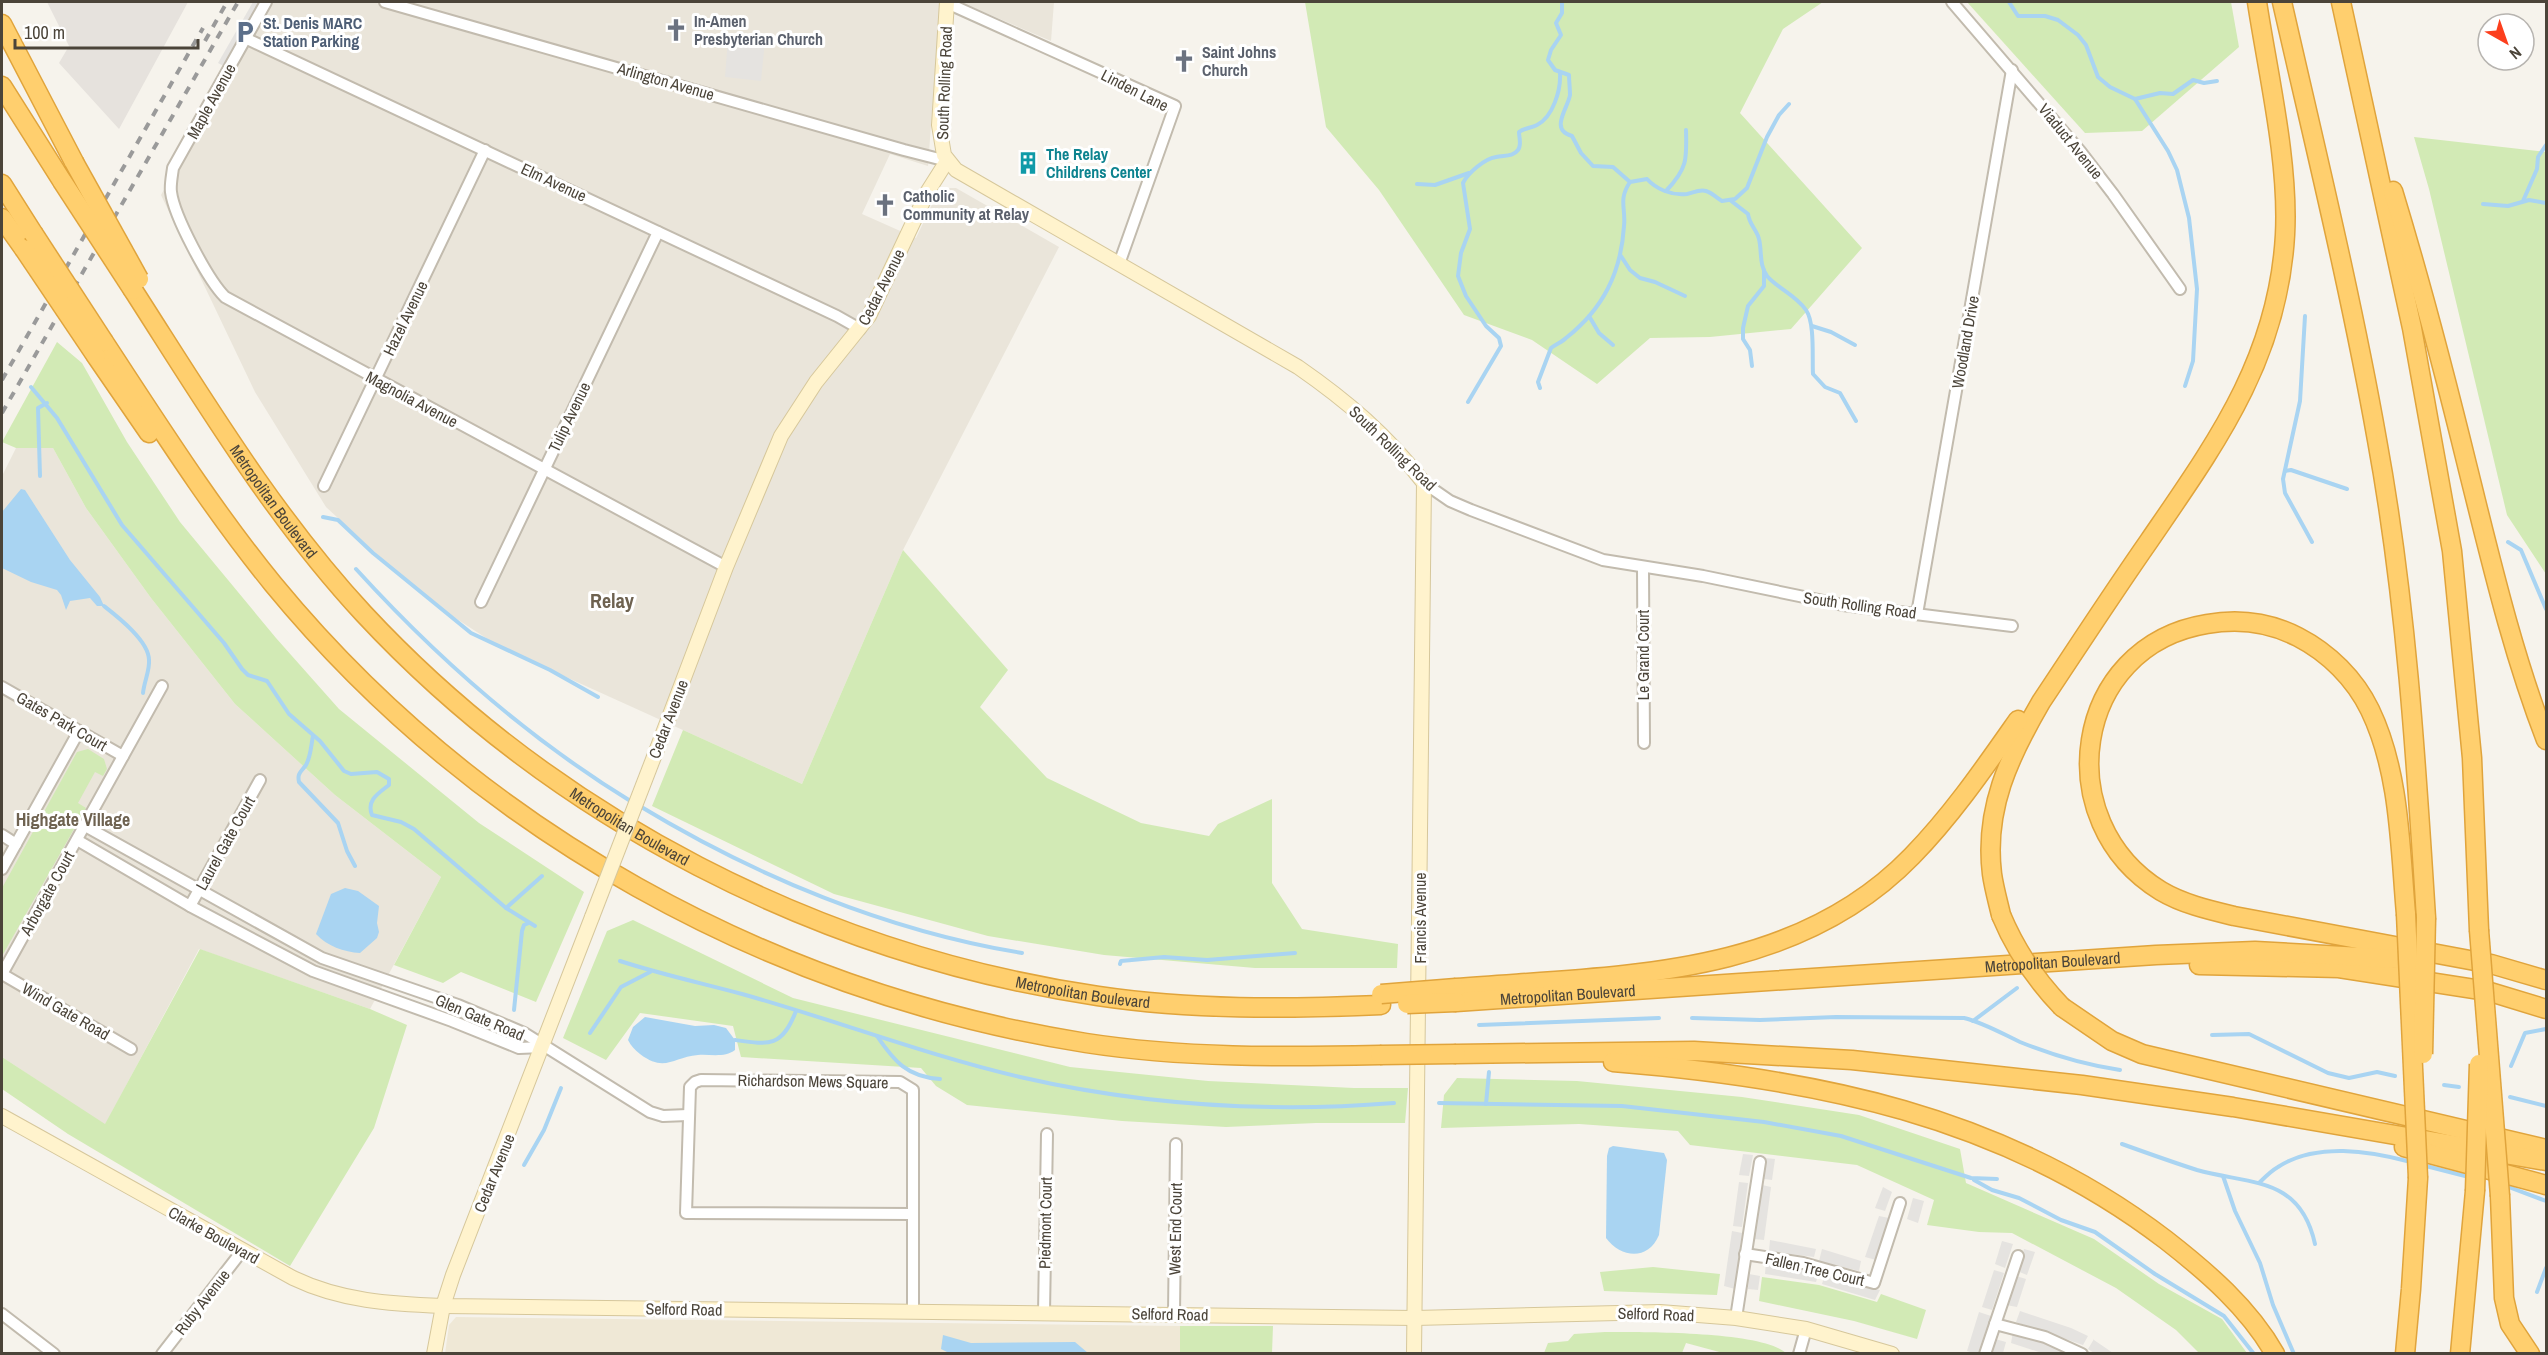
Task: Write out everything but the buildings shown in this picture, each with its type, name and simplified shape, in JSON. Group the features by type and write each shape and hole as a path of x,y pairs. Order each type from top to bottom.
{"highway":[{"path":"2257,2 2284,193 2285,235 2280,279 2272,314 2255,368 2232,414 2210,451 2041,702 2016,745 2001,782 1991,842 1992,874 2001,915 2013,943 2029,968 2062,1007 2112,1041 2142,1054 2547,1149"},
{"path":"2282,2 2356,333 2381,463 2409,666 2426,918 2418,1178 2412,1289 2405,1353"},
{"path":"2341,2 2412,328 2452,551 2472,758 2479,930 2480,1063 2475,1191 2460,1353"},
{"path":"2,24 136,285"},
{"path":"2352,51 2428,309 2509,636 2547,741"},
{"name":"Metropolitan Boulevard","path":"2,86 62,182 136,285 212,414 276,509 363,613 452,698 510,746 572,791 646,838 707,871 784,906 865,938 937,961 1018,982 1099,996 1226,1007 1290,1009 1456,995 2255,951 2413,960 2547,987"},
{"path":"2,184 28,241 100,349 152,415 238,538 273,584 327,645 422,736 546,832 625,881 686,914 777,956 845,983 921,1007 1004,1028 1088,1043 1218,1055 1694,1051 1852,1060 2082,1085 2233,1107 2547,1161"},
{"path":"2,218 28,241"},
{"path":"1456,995 1715,962 1758,950 1827,920 1883,883 1918,849 1962,798 2111,596"},
{"path":"2418,1178 2406,914 2396,810 2380,732 2369,707 2336,663 2316,647 2291,633 2268,624 2244,620 2196,625 2172,634 2150,646 2130,662 2112,686 2096,715 2090,741 2088,775 2093,804 2104,830 2119,855 2141,877 2163,892 2194,906 2234,916 2491,964 2547,980"},
{"path":"2479,930 2500,1196 2504,1298 2510,1324 2530,1353"},
{"path":"1997,965 2244,965 2339,968 2487,991 2547,1009"},
{"path":"1456,1054 1625,1063 1782,1083 1851,1096 1958,1126 2058,1170 2108,1198 2153,1230 2190,1258 2220,1285 2248,1316 2276,1353"},
{"path":"2233,1107 2352,1133 2547,1185"}],"street":[{"name":"Maple Avenue","path":"173,168 266,2"},
{"name":"Arlington Avenue","path":"385,2 947,161"},
{"name":"South Rolling Road","path":"947,2 939,125 941,145 947,161 966,177 1246,336 1334,393 1378,430 1424,483 1461,505 1603,560 1703,576 1835,604 2012,626"},
{"name":"Linden Lane","path":"947,2 1175,106 1119,264"},
{"name":"Viaduct Avenue","path":"1952,2 2012,70 2107,185 2180,289"},
{"name":"Elm Avenue","path":"245,38 837,316 860,329"},
{"name":"Woodland Drive","path":"1917,614 2012,70"},
{"name":"Hazel Avenue","path":"324,486 485,150"},
{"name":"Cedar Avenue","path":"434,1353 443,1306 726,567 781,436 795,411 816,382 869,316 928,191 947,161"},
{"name":"Magnolia Avenue","path":"173,168 171,191 174,205 206,274 225,297 726,567"},
{"name":"Tulip Avenue","path":"481,602 658,232"},
{"name":"Francis Avenue","path":"1414,1353 1424,483"},
{"name":"Le Grand Court","path":"1643,568 1644,743"},
{"name":"Arborgate Court","path":"2,974 162,686"},
{"name":"Gates Park Court","path":"2,687 123,756"},
{"path":"2,869 79,730"},
{"name":"Laurel Gate Court","path":"190,906 260,780"},
{"name":"Glen Gate Road","path":"85,826 322,958 458,1005 525,1034 543,1047"},
{"path":"2,835 16,843"},
{"name":"Glen Gate Road","path":"77,840 190,906 313,971 519,1048 543,1047"},
{"name":"Wind Gate Road","path":"2,974 130,1049"},
{"path":"543,1047 600,1079 650,1112 663,1116 688,1115"},
{"name":"Richardson Mews Square","path":"912,1214 686,1213 690,1088 695,1082 701,1080 900,1082 913,1090 913,1311"},
{"name":"Clarke Boulevard","path":"2,1116 293,1278 338,1296 361,1300 443,1306"},
{"name":"Piedmont Court","path":"1044,1313 1047,1134"},
{"name":"West End Court","path":"1174,1314 1176,1144"},
{"name":"Fallen Tree Court","path":"1736,1318 1760,1162"},
{"name":"Fallen Tree Court","path":"1745,1254 1803,1263 1874,1283 1900,1203"},
{"name":"Ruby Avenue","path":"162,1353 242,1251"},
{"path":"1985,1353 2018,1256"},
{"name":"Selford Road","path":"443,1306 1415,1318 1660,1312 1736,1318 1806,1329 1892,1353"},
{"path":"2,1314 54,1353"},
{"path":"1995,1324 2045,1337 2082,1353"},
{"path":"1799,1353 1806,1329"}],"shaded area":[{"path":"47,2 188,2 119,129 59,63 69,46"},
{"name":"St. Denis MARC Station Parking","path":"253,2 273,2 233,71 218,63"},
{"name":"Relay","path":"270,2 940,2 928,166 890,154 862,214 916,238 937,194 945,188 956,188 1059,247 903,550 802,784 500,647 446,612 391,567 326,507 255,392 161,195"},
{"path":"960,2 1054,2 1051,41"},
{"path":"728,38 765,41 761,81 725,77"},
{"name":"Highgate Village","path":"16,448 53,448 86,508 151,598 235,704 335,795 441,877 370,1009 199,949 105,1125 2,1057 2,476"},
{"path":"1743,1154 1753,1155 1749,1176 1739,1175"},
{"path":"1765,1158 1775,1159 1772,1180 1764,1179"},
{"path":"1739,1182 1748,1183 1742,1227 1733,1226"},
{"path":"1762,1185 1771,1187 1764,1240 1754,1239"},
{"path":"1883,1187 1892,1192 1885,1211 1875,1208"},
{"path":"1913,1198 1924,1201 1918,1223 1907,1219"},
{"path":"1879,1216 1889,1218 1876,1260 1865,1257"},
{"path":"1732,1231 1742,1233 1735,1289 1724,1286"},
{"path":"1770,1240 1816,1249 1814,1257 1769,1251"},
{"path":"2002,1241 2013,1244 2005,1268 1995,1264"},
{"path":"1822,1249 1861,1261 1859,1271 1819,1261"},
{"path":"2024,1249 2035,1252 2027,1275 2017,1271"},
{"path":"1766,1262 1819,1272 1816,1282 1765,1274"},
{"path":"1994,1270 2004,1273 1992,1310 1982,1307"},
{"path":"1749,1274 1760,1276 1758,1290 1748,1289"},
{"path":"1825,1274 1880,1290 1875,1300 1822,1284"},
{"path":"2016,1276 2026,1279 2017,1307 2006,1305"},
{"path":"2020,1311 2088,1336 2083,1345 2016,1322"},
{"path":"1979,1312 1991,1316 1978,1353 1973,1353 1967,1351"},
{"path":"456,1317 1180,1326 1180,1354 445,1354 449,1325"},
{"path":"2013,1332 2073,1353 2042,1353 2011,1343"},
{"path":"1995,1339 2006,1342 2003,1353 1991,1354"},
{"path":"2094,1339 2113,1353 2094,1353 2088,1349"}],"green space":[{"path":"1305,2 1823,2 1783,29 1740,113 1862,248 1791,329 1710,337 1650,338 1597,384 1532,340 1464,315 1379,190 1326,127"},
{"path":"1967,2 2231,2 2239,47 2142,131 2085,133"},
{"path":"2414,137 2546,152 2546,574 2507,515 2429,189"},
{"path":"57,342 82,363 127,442 180,522 276,638 339,709 479,823 584,892 536,1002 461,972 443,983 394,965 441,877 335,795 235,704 151,598 86,508 53,448 16,448 2,442"},
{"path":"903,550 1008,670 980,707 1047,778 1141,823 1209,836 1218,824 1272,799 1272,883 1302,929 1398,944 1397,968 1255,968 1104,955 988,936 834,894 652,806 683,730 802,784"},
{"path":"88,749 104,759 107,769 103,776 95,772 78,803 86,808 2,956 2,888 77,752"},
{"path":"633,920 793,998 1070,1067 1208,1081 1354,1088 1408,1088 1405,1123 1316,1123 1226,1127 1122,1121 967,1105 936,1086 921,1068 741,1057 733,1026 640,1013 606,1060 563,1038 607,931"},
{"path":"200,949 370,1009 407,1025 374,1128 290,1266 68,1134 2,1089 2,1057 105,1124"},
{"path":"1457,1078 1577,1081 1742,1097 1859,1115 1960,1149 1966,1183 2094,1239 2159,1284 2222,1319 2247,1353 2199,1353 2176,1330 2116,1288 2012,1233 1979,1232 1927,1225 1934,1200 1857,1165 1690,1145 1678,1131 1579,1124 1441,1128 1444,1095"},
{"path":"1653,1267 1720,1274 1717,1295 1604,1291 1600,1272"},
{"path":"1762,1277 1819,1285 1877,1302 1881,1294 1926,1310 1917,1339 1854,1321 1759,1301"},
{"path":"1180,1326 1273,1326 1272,1353 1180,1353"},
{"path":"1605,1332 1700,1334 1728,1337 1753,1340 1786,1353 1723,1353 1686,1343 1682,1353 1544,1353 1548,1343 1568,1341 1574,1334"}],"water":[{"path":"21,489 25,490 70,560 100,597 104,606 97,606 90,598 70,601 66,610 57,590 31,582 2,568 2,512"},
{"path":"345,888 358,891 379,906 377,938 360,953 336,948 316,934 331,894"},
{"path":"645,1017 695,1026 714,1025 726,1028 735,1040 735,1050 722,1055 689,1056 663,1063 649,1060 633,1048 628,1040 633,1027"},
{"path":"1613,1146 1664,1153 1667,1160 1659,1235 1648,1249 1641,1253 1626,1253 1619,1250 1606,1238 1607,1156 1609,1148"},
{"path":"943,1335 971,1343 1075,1342 1088,1353 949,1353 941,1349"}],"waterway":[{"path":"1562,2 1562,13 1556,23 1561,35 1551,50 1548,60 1555,70 1569,75 1570,95 1562,118 1562,129 1572,136 1581,153 1593,166 1613,167 1630,182"},
{"path":"2009,2 2018,16 2045,16 2058,20 2078,35 2086,45 2098,77 2110,87 2135,99 2168,151 2177,170 2189,218 2197,289 2193,361 2185,386"},
{"path":"1468,402 1501,346 1499,338 1486,326 1466,296 1458,276 1461,253 1470,229 1463,183 1472,171 1486,160 1511,155 1518,150 1519,132 1537,125 1552,110 1559,87 1560,73"},
{"path":"2135,99 2160,93 2173,94 2193,80 2204,83 2217,81"},
{"path":"1540,388 1538,382 1551,348 1579,327 1608,289 1619,259 1624,220 1623,199 1630,182 1647,179 1670,193 1687,194 1703,191 1722,201 1735,199 1747,188 1767,137 1779,115 1789,104"},
{"path":"1666,191 1682,170 1686,149 1686,130"},
{"path":"2523,201 2537,169 2538,157 2546,145"},
{"path":"1417,184 1435,185 1469,173"},
{"path":"1730,200 1748,214 1757,233 1764,272 1797,300 1809,316 1812,331 1813,374 1825,387 1840,393 1856,421"},
{"path":"2483,204 2508,206 2529,200 2546,203"},
{"path":"1621,256 1630,270 1640,278 1655,282 1685,296"},
{"path":"1752,366 1750,350 1743,339 1743,328 1748,306 1764,286 1764,270"},
{"path":"1589,316 1599,333 1613,345"},
{"path":"2305,316 2300,401 2283,479 2285,493 2312,542"},
{"path":"1812,326 1831,332 1855,345"},
{"path":"31,387 57,418 122,525 224,643 242,669 248,675 267,681 289,714 320,741 344,771 351,774 377,772 389,779 389,785 372,801 372,815 401,822 414,829 506,908 535,926"},
{"path":"40,476 38,408 47,403"},
{"path":"2285,471 2291,470 2347,489"},
{"path":"323,517 338,520 373,553 471,633 550,670 598,697"},
{"path":"2508,542 2521,550 2546,609"},
{"path":"356,569 419,634 486,695 557,752 632,802"},
{"path":"104,606 132,630 148,653 149,668 143,693"},
{"path":"313,736 309,758 299,775 299,782 338,823 347,851 355,866"},
{"path":"638,805 728,855 823,897 922,931 1022,953"},
{"path":"506,908 542,876"},
{"path":"514,1010 522,931 524,925 529,923"},
{"path":"1120,964 1121,961 1164,957 1207,960 1295,953"},
{"path":"620,961 777,1004 985,1068 1066,1087 1159,1100 1253,1107 1394,1103"},
{"path":"590,1033 621,987 650,972"},
{"path":"1973,1021 2017,988"},
{"path":"735,1040 757,1043 773,1041 785,1031 796,1011"},
{"path":"1692,1018 1760,1020 1836,1017 1964,1018 2044,1051 2120,1070"},
{"path":"1479,1025 1659,1018"},
{"path":"2511,1066 2525,1033 2546,1029"},
{"path":"2212,1035 2249,1034 2328,1073 2349,1078 2377,1072 2395,1076"},
{"path":"877,1036 902,1066 919,1075 940,1079"},
{"path":"1486,1104 1489,1072"},
{"path":"2444,1085 2459,1087"},
{"path":"524,1165 544,1130 561,1088"},
{"path":"2510,1097 2546,1106"},
{"path":"1439,1103 1622,1106 1764,1122 1841,1136 1971,1178 1997,1179"},
{"path":"2122,1144 2197,1170 2271,1187 2298,1206 2308,1222 2315,1244"},
{"path":"2260,1182 2275,1169 2293,1159 2309,1154 2361,1152 2411,1162"},
{"path":"2422,1165 2469,1177"},
{"path":"2223,1176 2235,1211 2260,1263 2273,1305 2294,1354"},
{"path":"1974,1180 1992,1190 2019,1198 2061,1220 2095,1232 2155,1274 2224,1316 2254,1354"},
{"path":"2506,1186 2546,1201"},
{"path":"2537,1292 2546,1268"}],"railway":[{"path":"205,41 227,2"},
{"path":"2,413 238,2"},
{"path":"2,380 203,28"}],"place":[{"name":"In-Amen Presbyterian Church","path":"676,30"},
{"name":"St. Denis MARC Station Parking","path":"245,32"},
{"name":"Saint Johns Church","path":"1184,61"},
{"name":"The Relay Childrens Center","path":"1028,163"},
{"name":"Catholic Community at Relay","path":"885,205"}],"district":[{"name":"Relay","path":"612,601"},
{"name":"Highgate Village","path":"73,820"}]}
